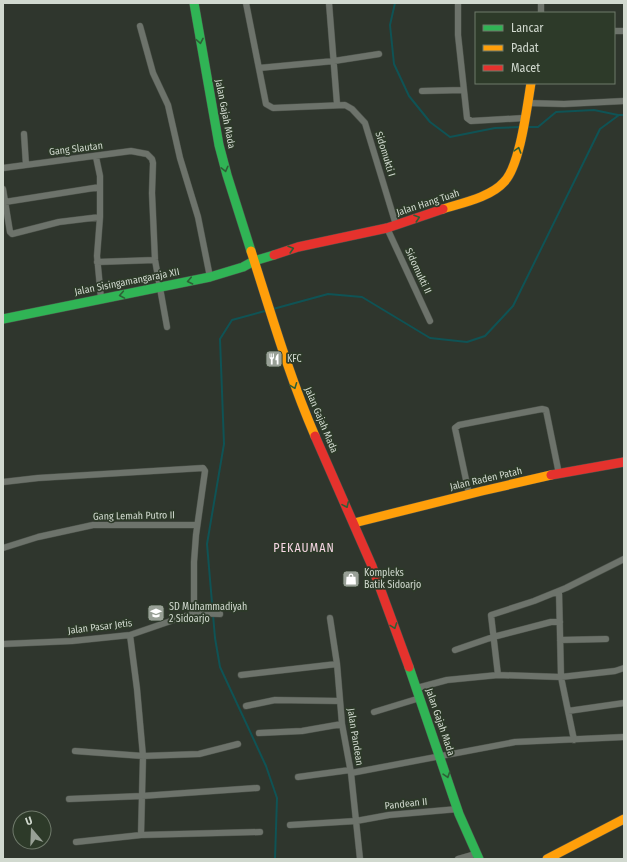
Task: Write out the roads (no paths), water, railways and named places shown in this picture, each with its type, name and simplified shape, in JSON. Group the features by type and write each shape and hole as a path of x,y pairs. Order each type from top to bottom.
{"main road":[{"name":"Jalan Gajah Mada","path":"194,3 219,145 264,296 300,401 375,573 417,688 475,858"},
{"name":"Jalan Hang Tuah","path":"254,261 298,247 392,227 475,199 492,191 504,183 512,172 522,136 531,84"},
{"name":"Jalan Sisingamangaraja XII","path":"3,319 29,312 160,288 210,277 243,267 254,261"},
{"name":"Jalan Raden Patah","path":"354,523 469,494 558,474 624,462"},
{"path":"547,859 624,818"}],"street":[{"path":"246,3 264,100 268,106 273,108 337,104 329,3"},
{"path":"458,3 458,35 466,116 471,121 524,120"},
{"path":"140,26 153,73 168,106 180,158 198,217 210,277"},
{"path":"259,68 334,61 380,54"},
{"path":"422,91 463,90"},
{"path":"527,103 564,104 624,101"},
{"name":"Sidomukti I","path":"337,104 345,105 352,109 365,123 392,227"},
{"path":"24,134 26,165"},
{"name":"Gang Slautan","path":"3,168 96,157 132,151 150,156 153,163 152,193 155,260"},
{"path":"96,157 100,176 98,262 101,298"},
{"path":"5,202 100,187"},
{"path":"3,189 10,232 12,234 59,222 100,217"},
{"name":"Sidomukti II","path":"392,227 430,322"},
{"path":"98,262 155,260 167,327"},
{"path":"469,494 455,428 459,425 542,409 546,410 558,474"},
{"path":"3,482 38,478 203,468 205,471 197,525 194,562 196,613"},
{"name":"Gang Lemah Putro II","path":"3,548 38,537 93,525 197,525"},
{"path":"498,675 490,617 493,614 534,601 559,591 624,559"},
{"path":"559,591 560,677 574,740"},
{"name":"Jalan Pasar Jetis","path":"3,644 72,641 130,636 196,613 220,614"},
{"name":"Jalan Pandean","path":"330,618 337,664 342,724 350,772 360,859"},
{"path":"455,650 552,622 560,622"},
{"path":"130,636 137,689 143,756 141,835"},
{"path":"560,640 606,639"},
{"path":"241,675 337,664"},
{"path":"417,688 447,680 498,675 560,677 615,671 624,668"},
{"path":"374,712 420,698"},
{"path":"246,706 275,700 340,701"},
{"path":"568,711 624,703"},
{"path":"259,733 302,731 342,724"},
{"path":"298,777 350,772 441,757 514,742 624,737"},
{"path":"75,751 143,756 199,754 238,744"},
{"path":"69,799 142,796 257,788"},
{"name":"Pandean II","path":"290,825 356,821 458,809"},
{"path":"76,842 141,835 260,832"},
{"path":"458,859 475,858"}],"waterway":[{"path":"395,3 390,25 394,64 409,96 430,122 450,137 495,128 520,127"},
{"path":"526,127 538,127 556,112 594,110 618,115"},
{"path":"273,309 328,294 362,297 430,338 467,342 485,336 513,306 600,129 619,115 624,115"},
{"path":"265,311 232,320 220,339 224,444 207,544 215,638 220,667 266,766 277,798 275,859"}],"place":[{"name":"KFC","path":"274,359"},
{"name":"Kompleks Batik Sidoarjo","path":"351,579"},
{"name":"SD Muhammadiyah 2 Sidoarjo","path":"156,613"}],"district":[{"name":"PEKAUMAN","path":"304,548"}]}
